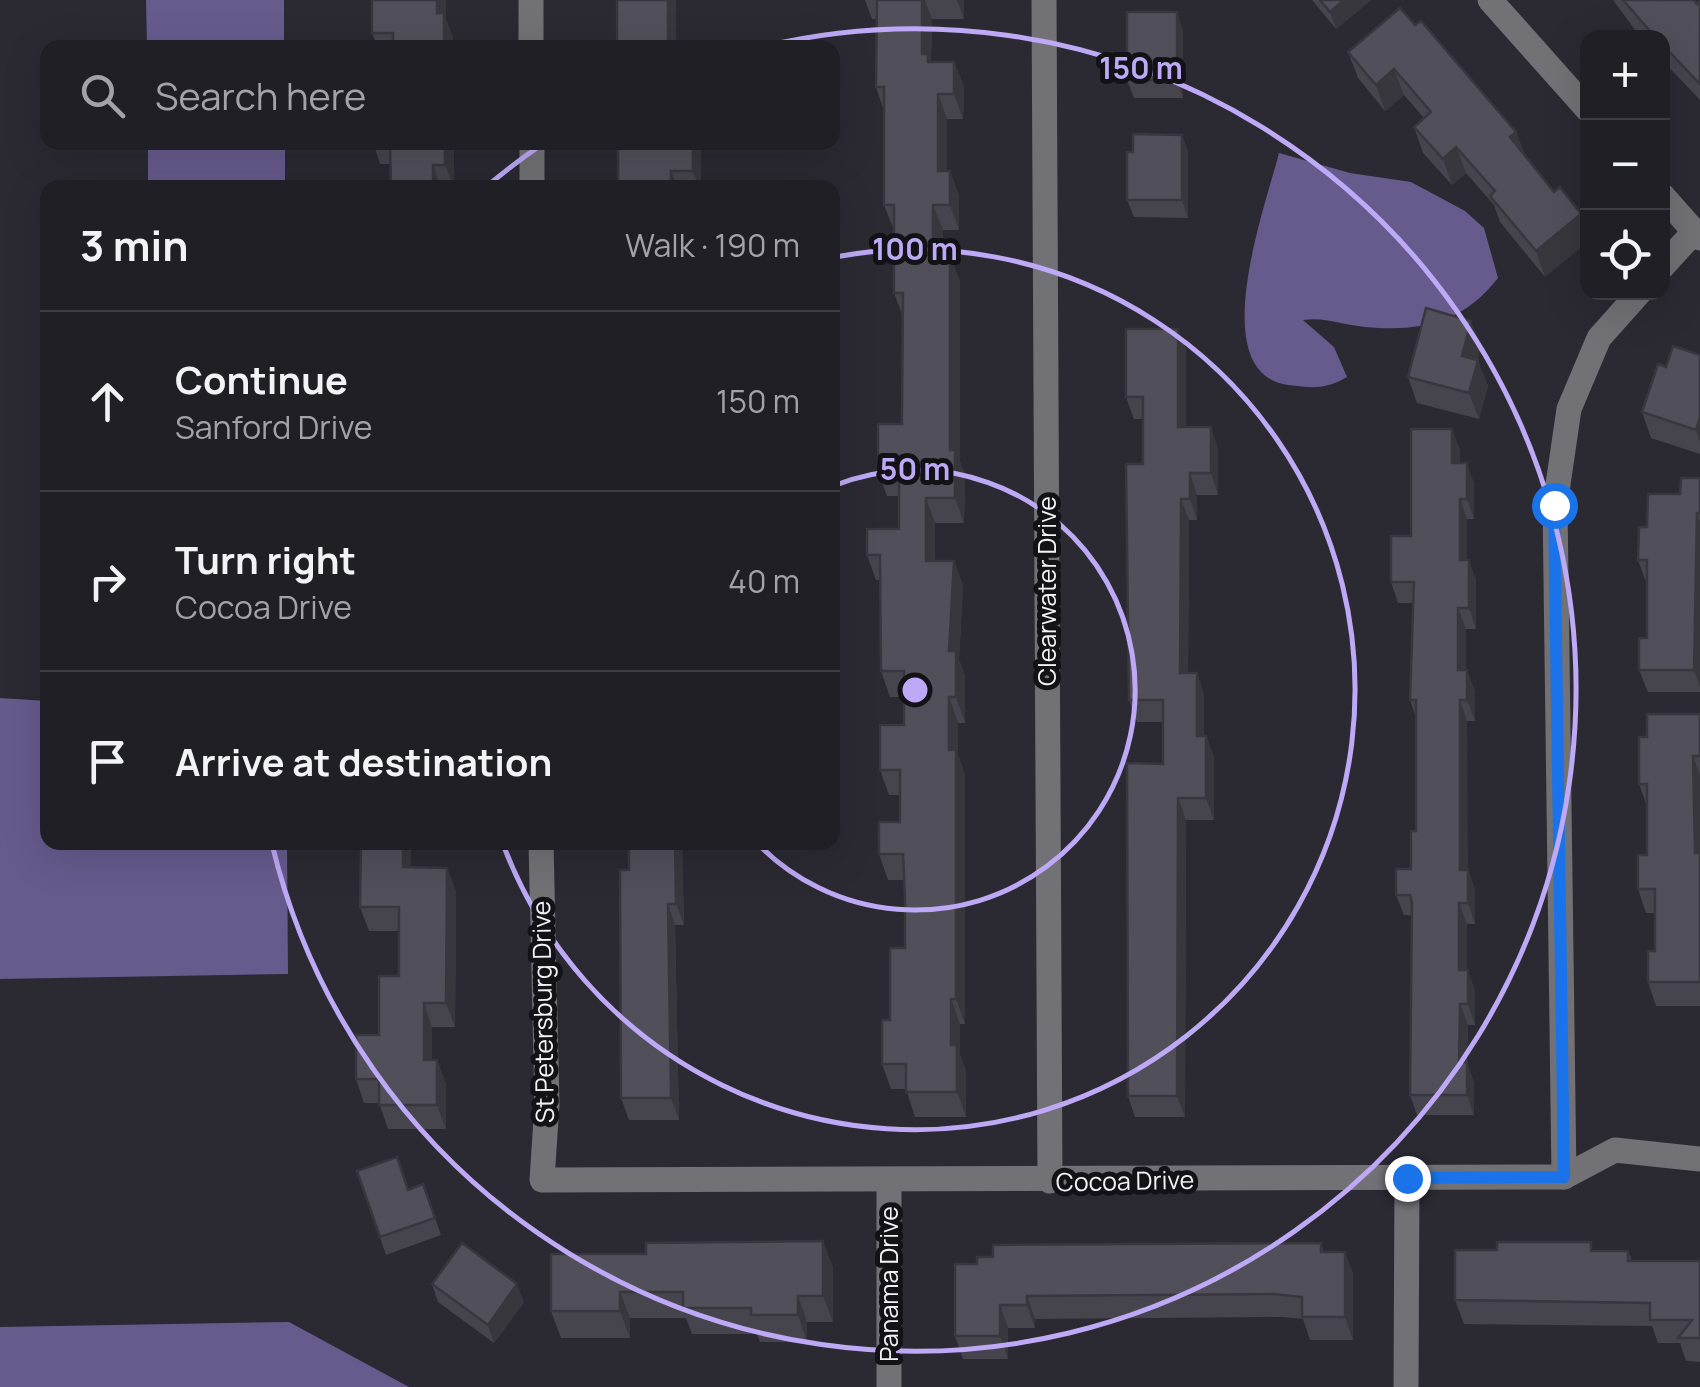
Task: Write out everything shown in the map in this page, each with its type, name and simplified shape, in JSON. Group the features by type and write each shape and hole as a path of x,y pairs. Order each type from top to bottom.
{"street":[{"path":"531,0 531,40"},
{"name":"Clearwater Drive","path":"1044,0 1050,1181"},
{"path":"1490,0 1580,101"},
{"path":"532,150 532,180"},
{"path":"1670,205 1697,235 1670,260"},
{"path":"1564,1177 1554,505 1569,409 1598,338 1633,300"},
{"name":"St Petersburg Drive","path":"540,850 547,1104 542,1180"},
{"name":"Cocoa Drive","path":"542,1180 1564,1177 1615,1150 1700,1159"},
{"path":"1406,1387 1407,1178"},
{"name":"Panama Drive","path":"889,1181 889,1387"}],"shaded area":[{"path":"146,0 284,0 284,40 147,40"},
{"path":"148,150 285,150 285,180 148,180"},
{"path":"1279,153 1350,173 1411,182 1465,211 1484,228 1498,278 1455,315 1422,326 1385,328 1303,320 1334,347 1347,377 1339,381 1305,387 1288,385 1263,374 1249,351 1245,319 1247,283"},
{"path":"0,698 40,701 40,850 287,850 288,974 0,979"},
{"path":"289,1322 409,1387 0,1387 0,1327"}],"building":[{"path":"372,0 437,0 437,13 444,13 444,40 393,40 393,33 372,33"},
{"path":"617,0 668,0 668,40 617,40"},
{"path":"877,0 922,0 922,54 928,54 928,62 954,62 954,94 938,94 938,171 950,171 950,205 933,205 933,256 950,256 950,450 955,450 955,498 926,498 926,561 954,561 949,651 956,651 956,697 949,697 949,750 956,750 956,999 951,999 951,1045 957,1045 957,1092 906,1092 906,1064 882,1064 882,1020 890,1020 890,948 905,948 905,897 903,854 879,854 879,822 900,822 900,770 880,770 880,725 904,725 904,671 881,671 880,555 867,555 867,529 899,529 899,471 878,471 878,424 902,424 903,293 894,293 894,205 884,205 884,87 876,87"},
{"path":"1320,0 1344,0 1330,12"},
{"path":"1623,0 1694,0 1697,4 1700,1 1700,84 1670,52 1670,30 1649,30"},
{"path":"1400,8 1415,25 1421,21 1516,132 1510,137 1554,192 1560,187 1580,215 1536,251 1490,196 1495,191 1456,147 1443,159 1414,127 1431,112 1394,69 1376,85 1348,52"},
{"path":"1127,12 1177,12 1177,80 1127,80"},
{"path":"1133,134 1182,135 1182,200 1127,200 1127,152 1133,152"},
{"path":"390,150 445,150 445,165 433,165 433,180 391,180"},
{"path":"618,150 693,150 693,171 671,171 671,180 618,180"},
{"path":"1426,308 1471,321 1462,356 1478,360 1469,393 1408,377"},
{"path":"1126,329 1178,329 1178,427 1211,427 1211,473 1190,473 1190,499 1181,499 1180,673 1197,673 1197,736 1206,736 1206,798 1178,798 1177,1096 1128,1096 1127,763 1163,764 1163,700 1129,700 1126,464 1143,464 1143,397 1126,397"},
{"path":"1673,346 1700,355 1700,417 1696,430 1642,412 1658,364 1666,367"},
{"path":"1411,429 1452,429 1452,463 1467,463 1467,499 1460,499 1460,560 1469,560 1469,608 1458,608 1458,670 1467,670 1467,700 1460,700 1460,870 1468,870 1468,903 1459,903 1459,970 1468,970 1468,1004 1460,1004 1459,1062 1467,1062 1467,1095 1410,1095 1412,903 1410,895 1396,895 1396,869 1411,869 1411,831 1416,831 1416,700 1410,700 1414,582 1391,582 1391,536 1411,536"},
{"path":"1681,478 1700,478 1694,670 1639,670 1639,638 1647,638 1647,560 1638,560 1639,527 1647,527 1648,494 1680,494"},
{"path":"1647,714 1700,714 1700,756 1693,756 1695,853 1700,853 1700,982 1648,982 1648,951 1655,951 1655,889 1638,889 1638,855 1647,855 1647,784 1639,784 1639,737 1647,737"},
{"path":"361,850 403,850 403,867 447,868 446,1003 424,1003 424,1060 437,1060 437,1105 379,1105 379,1079 356,1079 356,1035 379,1035 379,976 399,976 399,907 360,907"},
{"path":"629,850 675,850 676,904 668,904 671,1098 621,1098 620,870 629,870"},
{"path":"397,1157 408,1190 423,1184 435,1218 380,1237 357,1171"},
{"path":"823,1241 823,1296 798,1296 798,1315 751,1315 751,1308 683,1308 683,1292 620,1292 620,1311 551,1311 551,1254 646,1254 646,1243"},
{"path":"1497,1242 1591,1242 1591,1251 1628,1251 1628,1261 1700,1261 1700,1338 1678,1338 1692,1320 1650,1320 1650,1303 1455,1300 1455,1250 1497,1250"},
{"path":"462,1243 517,1284 488,1325 432,1284"},
{"path":"1321,1243 1321,1252 1345,1252 1345,1317 1302,1317 1302,1297 1274,1294 1027,1296 1027,1305 1000,1305 1000,1336 955,1336 955,1264 977,1264 977,1257 993,1257 993,1245"}],"route":[{"path":"1407,1178 1564,1177 1554,505"}]}
